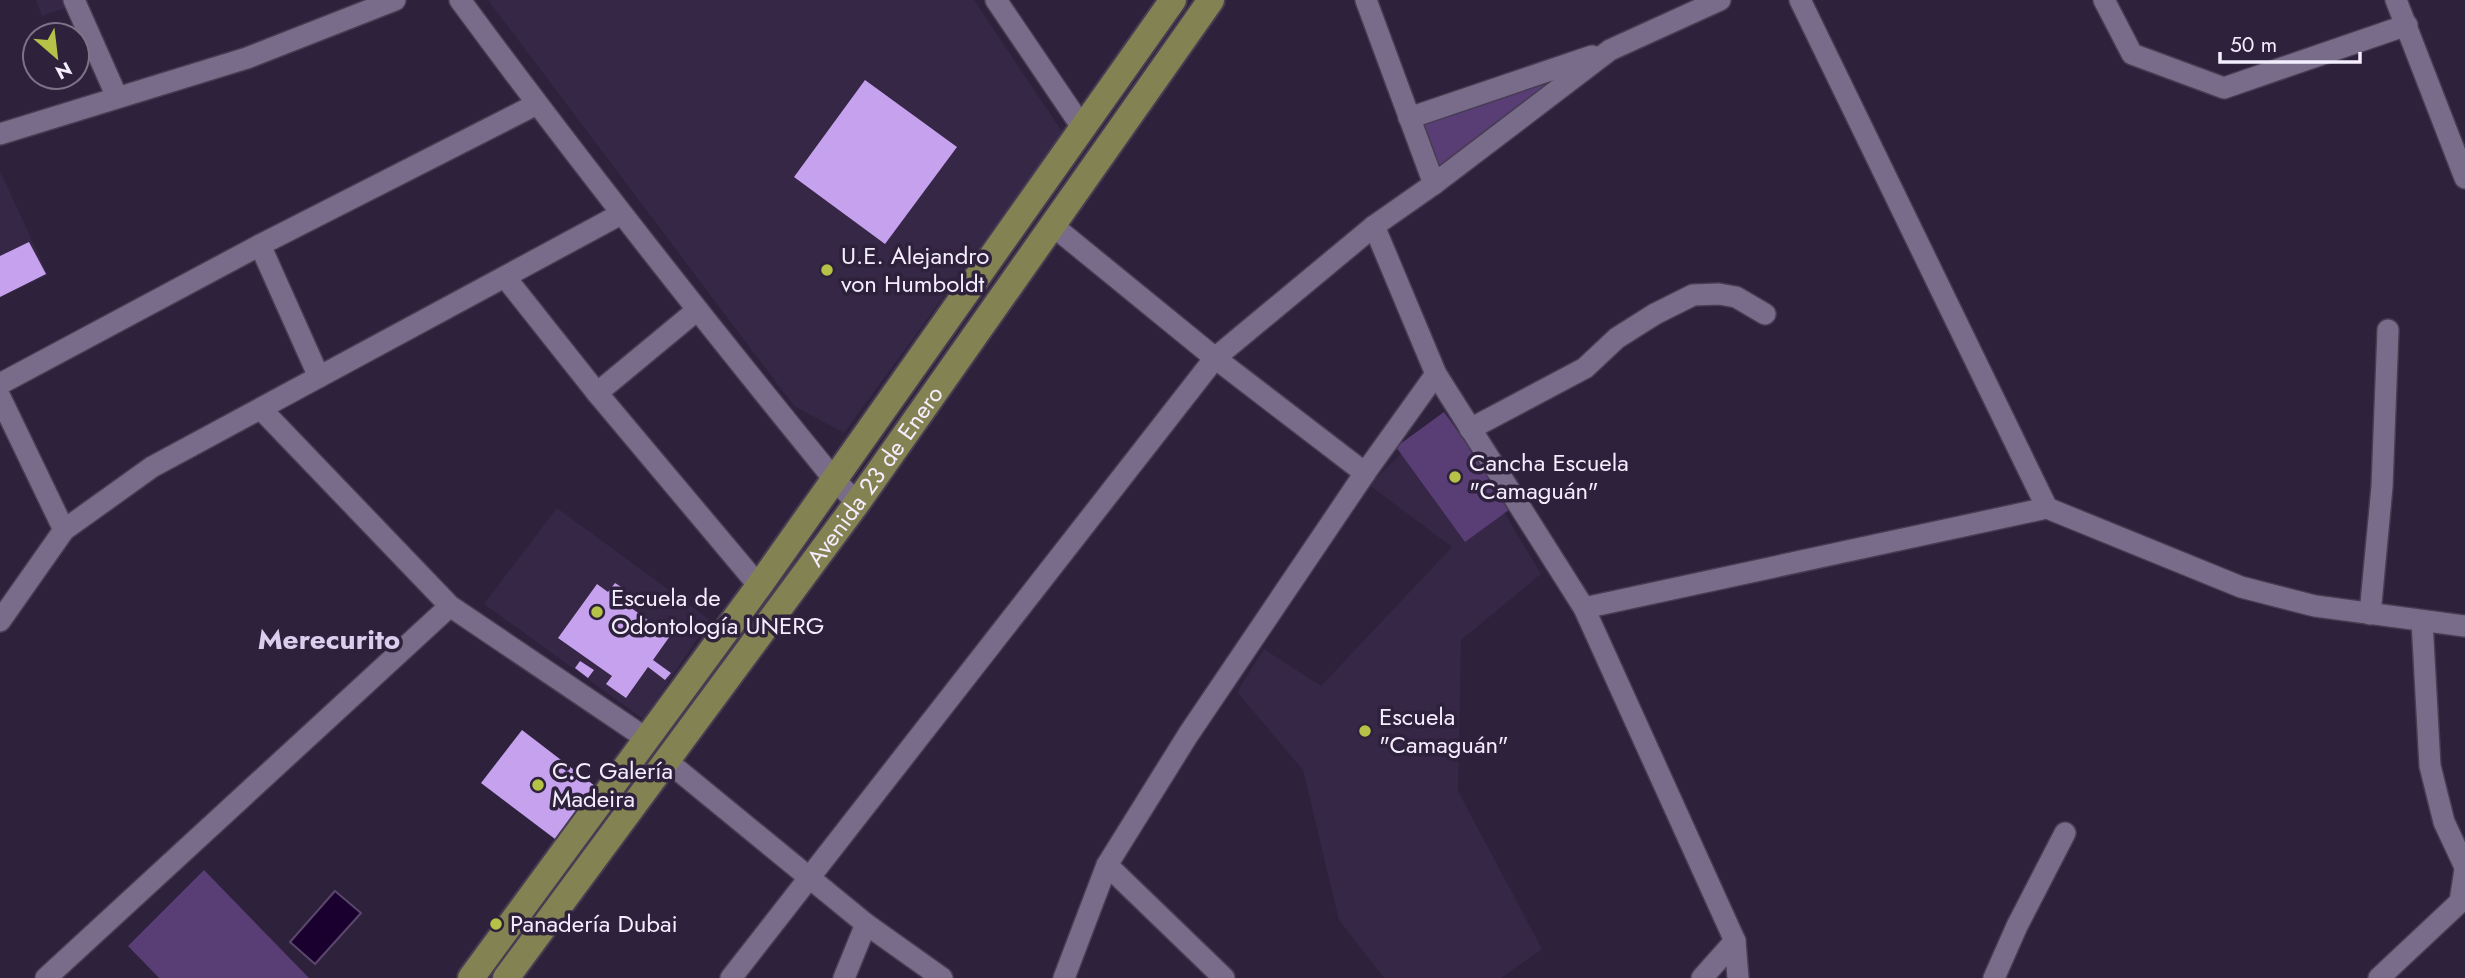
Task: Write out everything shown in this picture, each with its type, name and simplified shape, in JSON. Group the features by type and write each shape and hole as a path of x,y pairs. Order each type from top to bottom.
{"main road":[{"name":"Avenida 23 de Enero","path":"471,978 759,586 1172,0"},
{"name":"Avenida 23 de Enero","path":"506,978 857,503 1211,0"}],"street":[{"path":"74,0 117,97"},
{"path":"0,134 247,58 395,0"},
{"path":"460,0 696,311 833,478 857,503"},
{"path":"996,0 1082,127"},
{"path":"1366,0 1434,184"},
{"path":"1409,118 1611,50 1720,0"},
{"path":"1800,0 2048,508"},
{"path":"2104,0 2132,54 2224,88 2407,25"},
{"path":"2396,0 2462,171"},
{"path":"731,978 1215,358 1374,226 1611,50"},
{"path":"0,384 260,245 537,104"},
{"path":"0,621 64,530 152,467 621,214"},
{"path":"1052,225 1215,358 1365,473"},
{"path":"1374,226 1436,374 1584,608 1735,941 1738,978"},
{"path":"260,245 319,377"},
{"path":"505,277 597,393 759,586"},
{"path":"1470,429 1585,368 1617,338 1655,314 1693,295 1719,294 1736,297 1765,314"},
{"path":"597,393 696,311"},
{"path":"2370,614 2382,487 2388,330"},
{"path":"1064,978 1107,865 1188,735 1365,473 1436,374"},
{"path":"0,397 64,530"},
{"path":"262,410 450,606 647,739"},
{"path":"1584,608 2048,508 2241,587 2315,606 2465,625"},
{"path":"46,978 450,606"},
{"path":"2379,978 2460,902 2465,868 2444,822 2430,766 2422,621"},
{"path":"667,761 866,924 942,978"},
{"path":"1994,978 2017,926 2065,833"},
{"path":"1107,865 1224,978"},
{"path":"844,978 866,924"},
{"path":"1702,978 1735,941"}],"shaded area":[{"path":"36,0 87,0 42,16"},
{"name":"U.E. Alejandro von Humboldt","path":"488,0 974,0 1063,133 844,433 794,406"},
{"path":"1575,71 1440,171 1420,120"},
{"path":"0,171 48,275 0,298"},
{"name":"Escuela \"Camaguán\"","path":"1444,412 1541,574 1461,640 1458,791 1542,949 1501,978 1384,978 1339,920 1303,770 1237,692 1264,649 1321,686 1452,547 1369,485"},
{"name":"Cancha Escuela \"Camaguán\"","path":"1444,412 1513,507 1465,542 1396,447"},
{"name":"Escuela de Odontología UNERG","path":"557,508 710,620 643,719 484,604"},
{"path":"204,870 309,978 159,978 128,946"},
{"path":"335,891 361,913 315,964 290,942"}],"building":[{"path":"865,80 957,147 885,244 794,177"},
{"path":"29,242 46,274 0,297 0,256"},
{"path":"615,583 623,588 616,597 670,636 653,660 671,673 665,680 648,667 626,698 606,684 612,676 558,638 597,584 608,592"},
{"path":"580,661 594,670 588,678 575,668"},
{"name":"C.C Galería Madeira","path":"522,730 595,786 555,839 481,783"}],"place":[{"name":"U.E. Alejandro von Humboldt","path":"827,270"},
{"name":"Cancha Escuela \"Camaguán\"","path":"1455,477"},
{"name":"Escuela de Odontología UNERG","path":"597,612"},
{"name":"Escuela \"Camaguán\"","path":"1365,731"},
{"name":"C.C Galería Madeira","path":"538,785"},
{"name":"Panadería Dubai","path":"496,924"}],"district":[{"name":"Merecurito","path":"329,639"}]}
